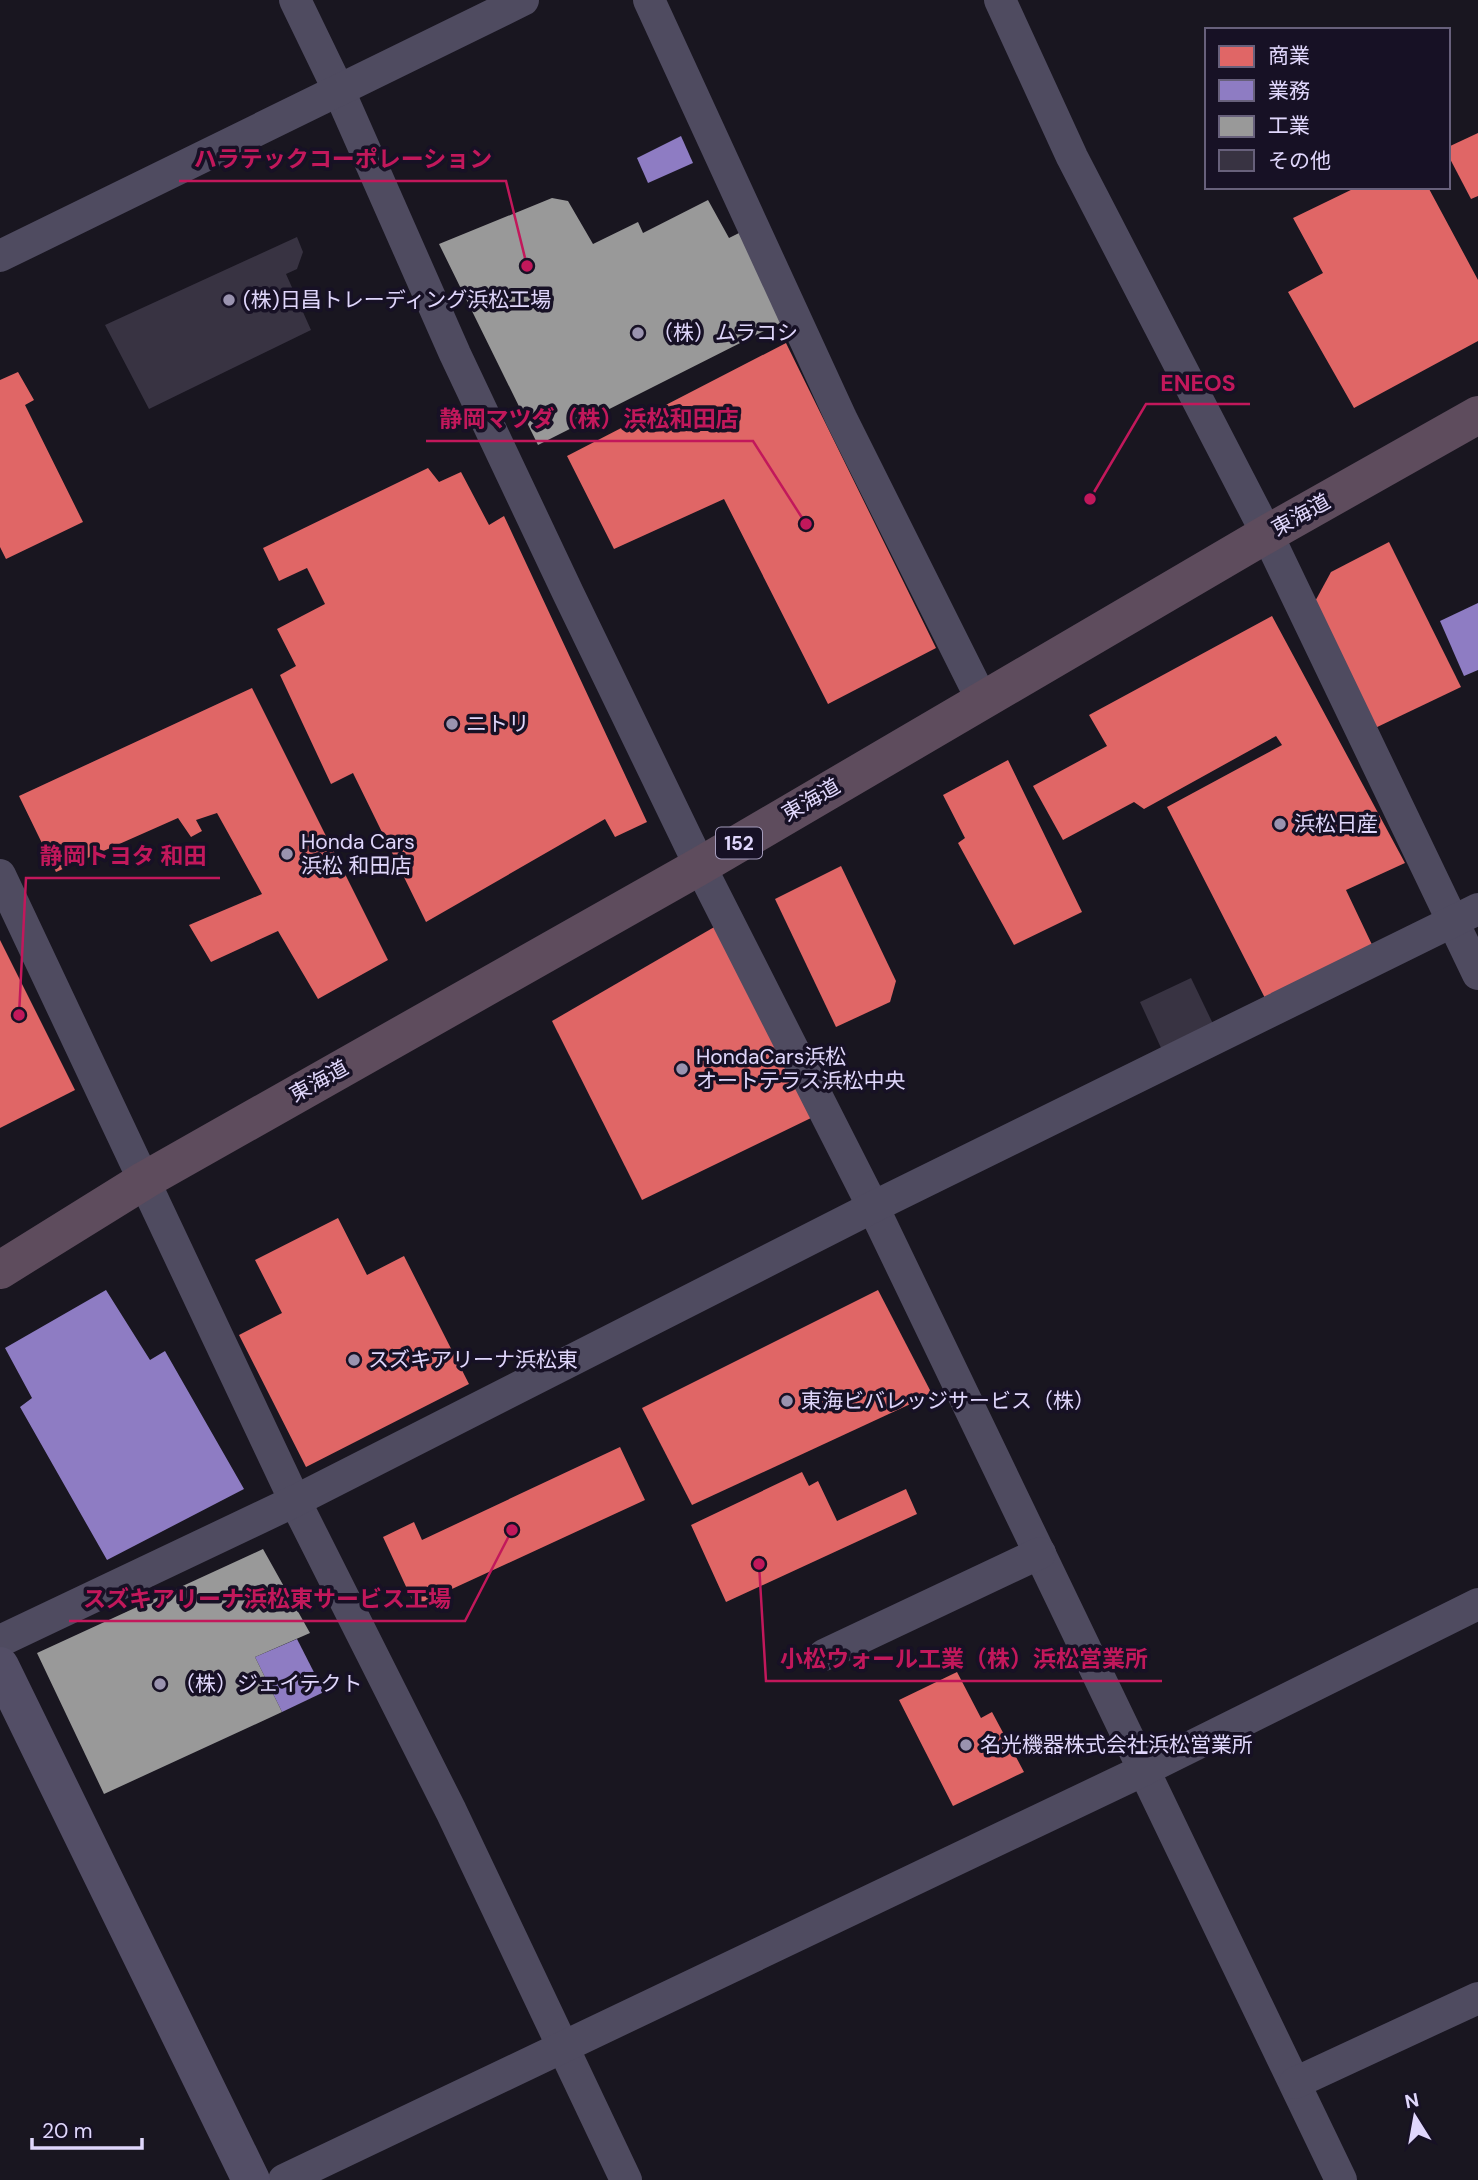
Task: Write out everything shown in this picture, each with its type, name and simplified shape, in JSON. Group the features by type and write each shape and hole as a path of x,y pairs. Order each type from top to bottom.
{"highway":[{"name":"東海道","path":"0,1270 145,1180 700,866 982,699 1478,415"}],"street":[{"path":"295,0 339,91 467,379 700,866 873,1208 1341,2180"},
{"path":"0,256 523,0"},
{"path":"649,0 841,418 982,699"},
{"path":"1000,0 1072,158 1466,915 1478,974"},
{"path":"0,875 295,1501 450,1811 626,2180"},
{"path":"0,1641 295,1501 873,1208 1466,915"},
{"path":"824,1655 1040,1553"},
{"path":"284,2180 1144,1770 1478,1604"},
{"path":"0,1666 251,2180"},
{"path":"1296,2084 1478,1998"}],"building: 商業":[{"path":"1478,133 1478,196 1471,199 1450,159 1450,146"},
{"path":"1353,189 1429,189 1478,280 1478,341 1354,408 1288,292 1323,273 1293,218"},
{"path":"786,343 936,648 828,704 724,499 614,549 567,456"},
{"path":"18,372 34,400 25,405 83,522 6,559 0,547 0,380"},
{"name":"ニトリ","path":"428,468 439,482 461,472 489,525 504,516 647,822 615,837 605,819 426,922 353,773 331,784 280,675 296,666 277,629 325,604 307,568 279,581 263,548"},
{"path":"1389,542 1461,687 1373,729 1312,607 1331,572"},
{"name":"浜松日産","path":"1272,616 1405,863 1346,890 1375,951 1267,1002 1167,807 1282,745 1276,736 1144,809 1134,802 1063,840 1033,786 1107,746 1089,715"},
{"name":"Honda Cars 浜松 和田店","path":"252,688 388,960 318,999 278,931 211,962 189,925 262,894 217,813 196,820 202,831 191,837 178,818 56,872 19,796"},
{"path":"1008,760 1082,912 1014,945 958,843 965,838 943,795"},
{"path":"841,866 896,981 890,1002 836,1027 775,899"},
{"name":"HondaCars浜松 オートテラス浜松中央","path":"716,926 811,1118 642,1200 552,1021"},
{"path":"0,940 75,1090 0,1128"},
{"name":"スズキアリーナ浜松東","path":"338,1218 367,1275 404,1256 469,1384 306,1467 239,1335 282,1313 255,1260"},
{"name":"東海ビバレッジサービス（株）","path":"878,1290 932,1394 692,1505 642,1408"},
{"path":"620,1447 645,1500 415,1606 383,1537 414,1522 422,1540"},
{"path":"802,1472 809,1486 818,1481 837,1521 906,1489 917,1514 726,1602 691,1525"},
{"name":"名光機器株式会社浜松営業所","path":"957,1672 981,1718 992,1712 1024,1772 953,1806 899,1700"}],"building: 業務":[{"path":"681,136 693,163 648,183 637,158"},
{"path":"1478,603 1478,670 1464,676 1440,621"},
{"path":"106,1290 150,1360 165,1351 244,1489 107,1560 20,1407 32,1398 5,1348"},
{"path":"297,1639 324,1692 282,1712 255,1657"}],"building: 工業":[{"name":"（株）ムラコシ","path":"552,198 568,201 593,244 638,222 643,233 708,200 729,238 739,233 784,321 538,445 439,244"},
{"name":"（株）ジェイテクト","path":"263,1549 310,1633 255,1657 282,1712 104,1794 37,1653"}],"building: その他":[{"name":"(株)日昌トレーディング浜松工場","path":"297,237 303,252 297,269 286,274 311,330 149,409 105,325"},
{"path":"1191,978 1214,1026 1162,1050 1140,1002"}],"place":[{"name":"ハラテックコーポレーション","path":"527,266"},
{"name":"(株)日昌トレーディング浜松工場","path":"229,300"},
{"name":"（株）ムラコシ","path":"638,333"},
{"name":"ENEOS","path":"1090,499"},
{"name":"静岡マツダ（株）浜松和田店","path":"806,524"},
{"name":"ニトリ","path":"452,724"},
{"name":"浜松日産","path":"1280,824"},
{"name":"Honda Cars 浜松 和田店","path":"287,854"},
{"name":"静岡トヨタ 和田","path":"19,1015"},
{"name":"HondaCars浜松 オートテラス浜松中央","path":"682,1069"},
{"name":"スズキアリーナ浜松東","path":"354,1360"},
{"name":"東海ビバレッジサービス（株）","path":"787,1401"},
{"name":"スズキアリーナ浜松東サービス工場","path":"512,1530"},
{"name":"小松ウォール工業（株）浜松営業所","path":"759,1564"},
{"name":"（株）ジェイテクト","path":"160,1684"},
{"name":"名光機器株式会社浜松営業所","path":"966,1745"}]}
